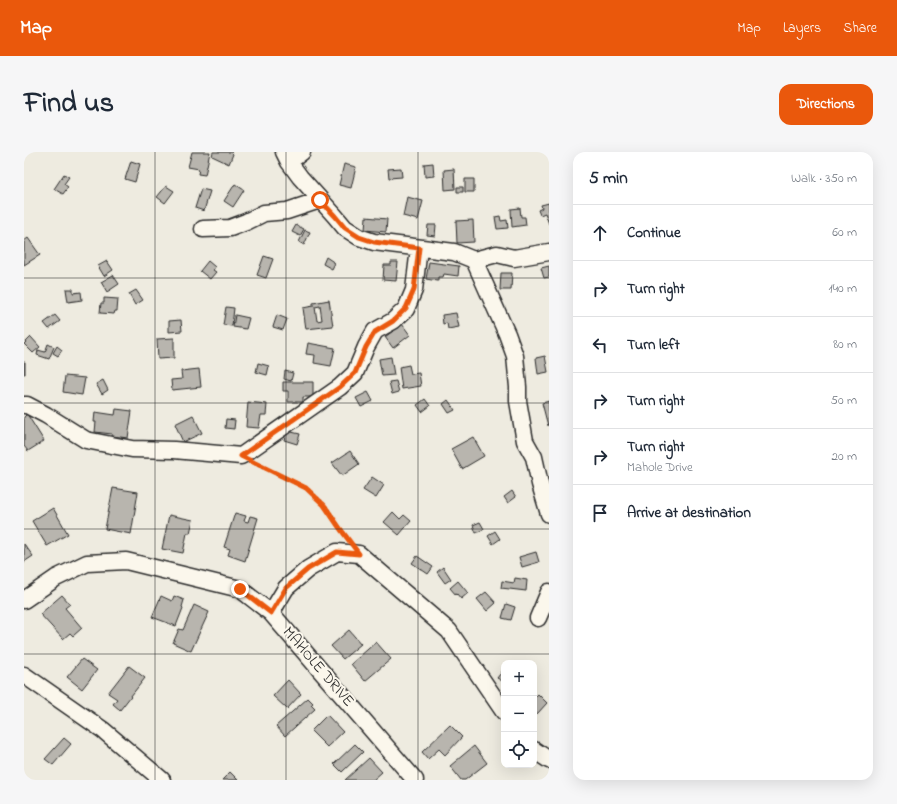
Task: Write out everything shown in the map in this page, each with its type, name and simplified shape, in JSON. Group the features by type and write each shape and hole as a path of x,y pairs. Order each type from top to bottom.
{"street":[{"path":"302,152 286,157 300,177 345,228 359,237 374,242 454,252 474,260 497,254 514,258 549,252"},
{"path":"203,229 230,228 264,213 287,211 320,200"},
{"path":"24,405 27,404 86,440 132,449 174,450 241,456 340,387 355,373 366,347 375,332 393,321 406,308 414,290 419,248"},
{"path":"474,260 507,334 515,356 518,401 525,441 534,457 549,514"},
{"path":"271,613 286,588 308,569 337,552 359,554 449,631 501,708"},
{"name":"MAHOLE DRIVE","path":"24,600 56,578 87,563 126,561 240,589 271,613 415,780"},
{"path":"538,618 549,592"},
{"path":"24,675 103,730 162,780"},
{"path":"537,752 549,760"}],"path":[{"path":"241,456 306,488 324,505 359,554"}],"building":[{"path":"192,152 210,152 205,175 198,174 199,169 188,167"},
{"path":"213,152 231,152 233,154 229,164 212,156"},
{"path":"131,161 140,164 135,182 125,179"},
{"path":"433,163 434,176 425,177 424,164"},
{"path":"344,164 356,167 351,188 339,185"},
{"path":"401,168 402,177 389,178 388,169"},
{"path":"454,169 455,189 445,190 444,170"},
{"path":"64,174 69,177 64,184 68,187 63,194 54,189"},
{"path":"465,179 474,179 474,192 465,192"},
{"path":"235,184 244,190 233,207 224,201"},
{"path":"166,186 174,191 165,203 157,197"},
{"path":"457,187 463,187 463,192 457,192"},
{"path":"201,189 210,191 204,211 195,208"},
{"path":"407,197 423,201 418,220 403,216"},
{"path":"549,203 549,224 545,213 540,215 538,210 542,208 541,205"},
{"path":"520,208 521,217 525,217 526,225 512,227 511,209"},
{"path":"500,216 501,221 507,220 508,228 497,229 495,217"},
{"path":"366,217 387,219 386,232 365,230"},
{"path":"473,220 474,242 457,243 456,221"},
{"path":"296,225 304,229 300,236 292,232"},
{"path":"428,225 436,225 435,236 427,235"},
{"path":"305,230 310,232 304,245 299,242"},
{"path":"28,238 40,255 24,265 24,241"},
{"path":"264,256 273,259 266,278 257,275"},
{"path":"326,257 335,263 332,269 323,264"},
{"path":"107,261 113,270 104,276 98,266"},
{"path":"208,261 215,267 213,270 216,272 210,279 200,271"},
{"path":"391,262 398,262 396,281 383,280 384,265 391,265"},
{"path":"429,262 459,266 458,276 444,274 443,277 438,277 438,281 426,279"},
{"path":"549,266 549,277 544,278 541,268"},
{"path":"501,273 512,273 511,290 500,290"},
{"path":"113,275 119,284 107,292 101,282"},
{"path":"66,289 73,289 73,293 81,292 82,300 68,302"},
{"path":"136,290 143,300 135,305 129,294"},
{"path":"104,298 118,299 117,311 115,311 114,314 100,313 101,303 104,303"},
{"path":"329,300 333,326 306,329 303,308 313,306 313,303","holes":["320,306 322,320 317,321 315,307"]},
{"path":"226,307 234,308 232,326 223,325"},
{"path":"456,313 459,327 448,329 447,323 443,324 442,315"},
{"path":"55,315 60,321 49,329 44,323"},
{"path":"235,315 249,318 246,329 233,327"},
{"path":"277,315 287,319 283,330 273,327"},
{"path":"181,320 182,331 169,332 169,321"},
{"path":"402,324 410,335 393,348 385,337"},
{"path":"31,337 40,347 33,353 24,344"},
{"path":"174,338 174,358 158,359 157,339"},
{"path":"308,343 335,348 331,366 314,363 315,355 306,354"},
{"path":"48,344 54,347 49,359 37,355 38,350 45,352"},
{"path":"57,346 62,350 58,356 53,353"},
{"path":"545,356 548,372 538,374 536,358"},
{"path":"391,357 394,375 382,376 379,359"},
{"path":"25,362 25,374 24,374"},
{"path":"258,363 269,366 267,375 256,372"},
{"path":"409,365 411,374 419,373 421,386 402,389 399,367"},
{"path":"199,369 201,387 172,390 171,380 182,379 181,371"},
{"path":"285,371 293,373 291,381 284,379"},
{"path":"65,376 85,378 82,395 63,392"},
{"path":"103,380 108,390 102,394 96,384"},
{"path":"396,381 399,392 392,394 389,382"},
{"path":"283,382 313,382 313,397 303,397 303,402 288,402 288,391 283,391"},
{"path":"368,392 373,401 361,407 356,398"},
{"path":"425,399 430,406 422,412 417,405"},
{"path":"448,400 455,410 449,413 443,404"},
{"path":"549,401 549,425 548,426 542,403"},
{"path":"248,402 267,404 266,415 261,415 259,428 246,427"},
{"path":"116,409 132,411 128,438 95,432 95,412 115,415"},
{"path":"27,414 44,441 28,451 24,446 24,417"},
{"path":"193,415 202,433 183,442 175,424"},
{"path":"226,419 235,420 234,429 225,428"},
{"path":"287,431 300,434 297,444 284,440"},
{"path":"473,437 484,456 462,469 451,449"},
{"path":"350,451 359,464 342,476 332,463"},
{"path":"372,477 384,485 376,498 363,490"},
{"path":"113,488 138,492 131,534 105,529"},
{"path":"512,491 516,497 508,503 504,497"},
{"path":"53,508 68,534 47,546 32,521"},
{"path":"393,512 400,519 404,515 411,521 399,535 384,522"},
{"path":"235,513 246,516 244,521 248,522 250,516 258,518 245,561 228,555 230,549 224,547"},
{"path":"169,515 193,520 190,533 187,533 183,553 162,549"},
{"path":"480,522 484,529 476,533 473,525"},
{"path":"495,531 500,539 493,544 488,536"},
{"path":"24,544 33,556 24,562"},
{"path":"536,552 539,562 522,567 519,557"},
{"path":"417,556 433,567 428,574 412,563"},
{"path":"443,567 451,579 445,583 437,572"},
{"path":"515,578 527,580 526,591 501,588 502,581 514,583"},
{"path":"458,581 468,593 461,599 450,588"},
{"path":"486,592 496,603 487,611 477,599"},
{"path":"62,595 70,604 65,608 82,628 73,636 70,633 63,639 40,614"},
{"path":"161,596 172,601 174,596 184,600 183,608 176,626 152,617"},
{"path":"506,604 515,607 511,620 502,618"},
{"path":"194,605 209,612 191,651 173,643 179,629 183,630"},
{"path":"349,630 361,644 343,659 331,646"},
{"path":"376,642 391,659 365,681 351,664"},
{"path":"82,659 97,670 82,689 67,677"},
{"path":"129,666 145,678 120,710 113,704 117,699 108,693"},
{"path":"501,673 501,680 497,678"},
{"path":"288,680 301,694 287,709 273,696"},
{"path":"538,694 547,703 537,714 537,696"},
{"path":"308,698 313,703 311,705 315,709 285,736 276,726"},
{"path":"327,715 343,732 327,747 311,731"},
{"path":"450,725 462,737 445,755 439,749 428,759 422,752"},
{"path":"64,738 71,744 53,765 45,759"},
{"path":"355,744 363,752 342,772 334,764"},
{"path":"474,746 487,763 465,780 461,780 450,766"},
{"path":"369,758 382,772 373,780 345,780"},
{"path":"230,772 238,780 222,780"}],"route":[{"path":"240,589 271,613 286,588 308,569 337,552 359,554 324,505 306,488 241,456 340,387 355,373 366,347 375,332 393,321 406,308 414,290 419,248 374,242 359,237 345,228 320,200"}]}
